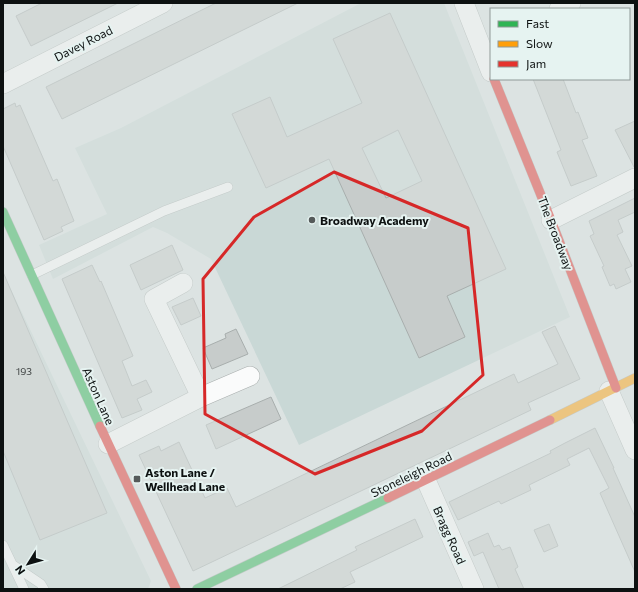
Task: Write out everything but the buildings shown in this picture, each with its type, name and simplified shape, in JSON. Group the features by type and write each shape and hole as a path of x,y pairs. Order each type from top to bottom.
{"street":[{"name":"Davey Road","path":"3,84 163,3"},
{"path":"464,3 486,45 490,67"},
{"path":"561,8 571,3"},
{"name":"The Broadway","path":"494,80 551,220 635,450"},
{"path":"551,220 635,178"},
{"name":"Aston Lane","path":"3,212 108,444 176,589"},
{"path":"184,283 154,299 201,397"},
{"path":"108,444 201,397 250,376"},
{"name":"Stoneleigh Road","path":"197,589 635,378"},
{"name":"Bragg Road","path":"426,480 474,589"}],"lane":[{"path":"32,275 164,211 228,187"},
{"path":"3,545 24,589"},
{"path":"13,565 42,586"}],"highlighted area":[{"path":"334,172 468,228 483,375 422,431 315,474 205,414 203,279 254,217"}],"shaded area":[{"name":"Broadway Academy","path":"361,3 444,3 570,317 299,445 211,259 167,233 153,227 53,279 39,245 107,214 75,148 121,128"},
{"path":"3,273 151,581 148,589 3,589"}],"traffic: fast":[{"path":"3,212 100,426"},
{"path":"197,589 388,498"}],"traffic: slow":[{"path":"550,420 635,378"}],"traffic: jam":[{"path":"494,80 551,220 616,388"},
{"path":"388,498 550,420"},
{"path":"100,426 176,589"}],"place":[{"name":"Broadway Academy","path":"312,220"},
{"name":"Aston Lane / Wellhead Lane","path":"137,479"}]}
